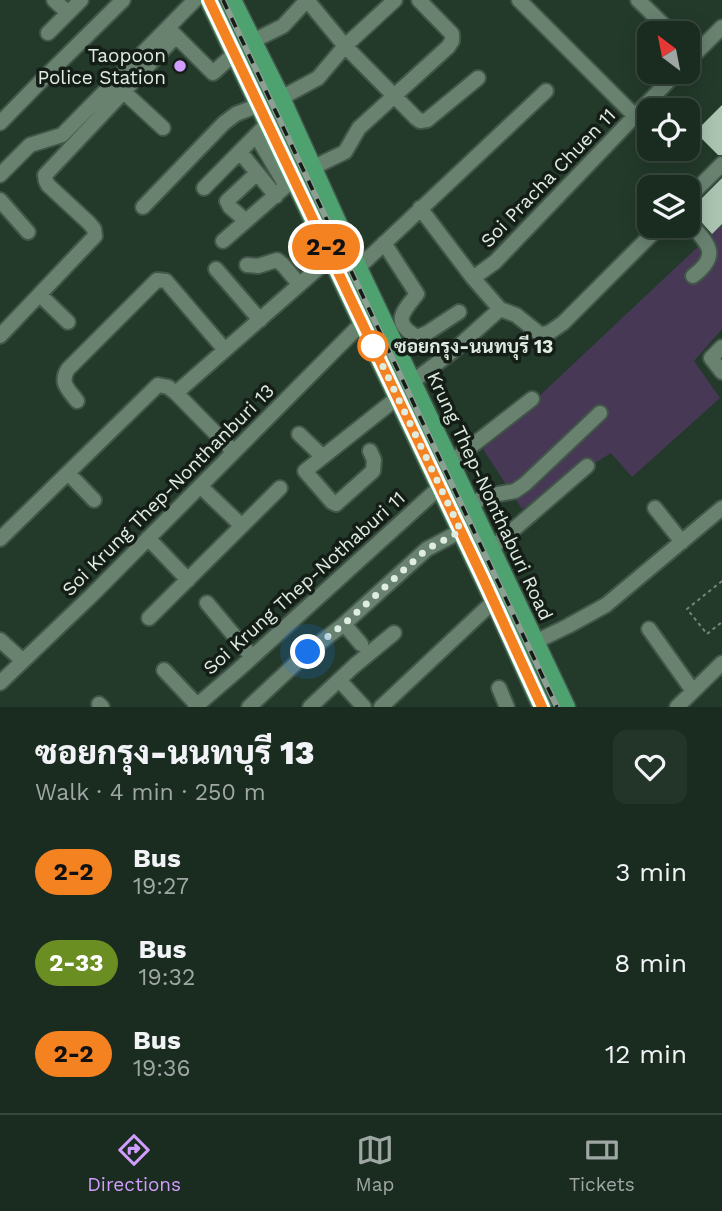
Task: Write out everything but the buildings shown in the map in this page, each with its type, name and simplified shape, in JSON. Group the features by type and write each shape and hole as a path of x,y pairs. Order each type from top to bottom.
{"main road":[{"path":"209,0 259,105 261,129 286,187 331,257 542,707"},
{"name":"Krung Thep-Nonthaburi Road","path":"232,0 281,98 358,268 566,707"},
{"path":"362,323 380,313"}],"street":[{"path":"54,0 68,13"},
{"path":"48,33 81,0"},
{"path":"0,123 123,0"},
{"path":"0,336 95,236 89,223 48,184 46,175 124,92 195,0"},
{"path":"253,41 284,26 307,0 345,46 420,121 427,120 478,78"},
{"path":"281,98 318,78 345,46 395,0"},
{"path":"312,168 345,152 359,128 452,41 453,34 419,0"},
{"path":"519,0 635,116"},
{"path":"638,0 660,21"},
{"path":"700,46 722,27"},
{"path":"172,32 213,73 234,54"},
{"path":"0,175 30,145 62,135 172,32"},
{"name":"Soi Pracha Chuen 11","path":"473,278 495,262 666,84"},
{"path":"358,268 546,91"},
{"path":"124,92 163,128"},
{"path":"143,207 224,123 236,114 259,105"},
{"path":"204,188 261,129"},
{"path":"223,241 286,187 257,173 240,152"},
{"path":"700,186 722,164"},
{"path":"246,221 227,201 257,173"},
{"path":"0,200 28,232"},
{"path":"420,208 500,309 516,315 541,335 563,323 648,238"},
{"path":"693,276 705,267 710,254 708,244 700,235"},
{"path":"384,243 417,295 402,312 401,320 409,332 417,337 459,312"},
{"path":"177,393 331,257"},
{"path":"247,265 258,267 277,260 299,284"},
{"path":"216,269 260,320"},
{"path":"78,401 63,383 68,369 157,280 166,281 225,350"},
{"path":"40,295 68,322"},
{"path":"412,382 452,352 500,309"},
{"name":"Soi Krung Thep-Nonthanburi 13","path":"0,683 362,323"},
{"path":"722,347 711,358 722,372"},
{"path":"0,539 158,385 177,393 234,452"},
{"path":"370,451 374,460 373,471 337,504 332,502 306,471 397,398"},
{"path":"451,462 532,399"},
{"path":"470,504 488,496 515,491 600,413"},
{"path":"299,434 323,457"},
{"path":"491,548 587,466"},
{"path":"68,473 94,500"},
{"path":"200,486 242,526"},
{"name":"Soi Krung Thep-Nothaburi 11","path":"196,706 440,487"},
{"path":"149,618 280,488"},
{"path":"655,508 682,542"},
{"path":"535,642 606,605 722,508"},
{"path":"249,707 427,549 461,531"},
{"path":"148,538 188,580"},
{"path":"381,707 494,601"},
{"path":"207,603 252,657"},
{"path":"344,624 361,644"},
{"path":"649,629 694,691"},
{"path":"310,707 394,633"},
{"path":"0,640 23,661"},
{"path":"677,707 722,663"},
{"path":"164,670 196,706"},
{"path":"340,681 364,707"},
{"path":"499,688 507,707"}],"path":[{"path":"722,581 687,609 707,634 722,622"}],"shaded area":[{"path":"722,224 722,329 694,361 720,398 632,477 611,453 522,509 483,449"}],"railway":[{"path":"223,0 557,707"}],"bus line":[{"name":"2-2","path":"209,0 542,707"}],"place":[{"name":"Taopoon Police Station","path":"180,66"},
{"name":"ซอยกรุง-นนทบุรี 13","path":"373,346"}],"route":[{"path":"308,652 344,624 427,549 461,531 371,341 373,346"}]}
